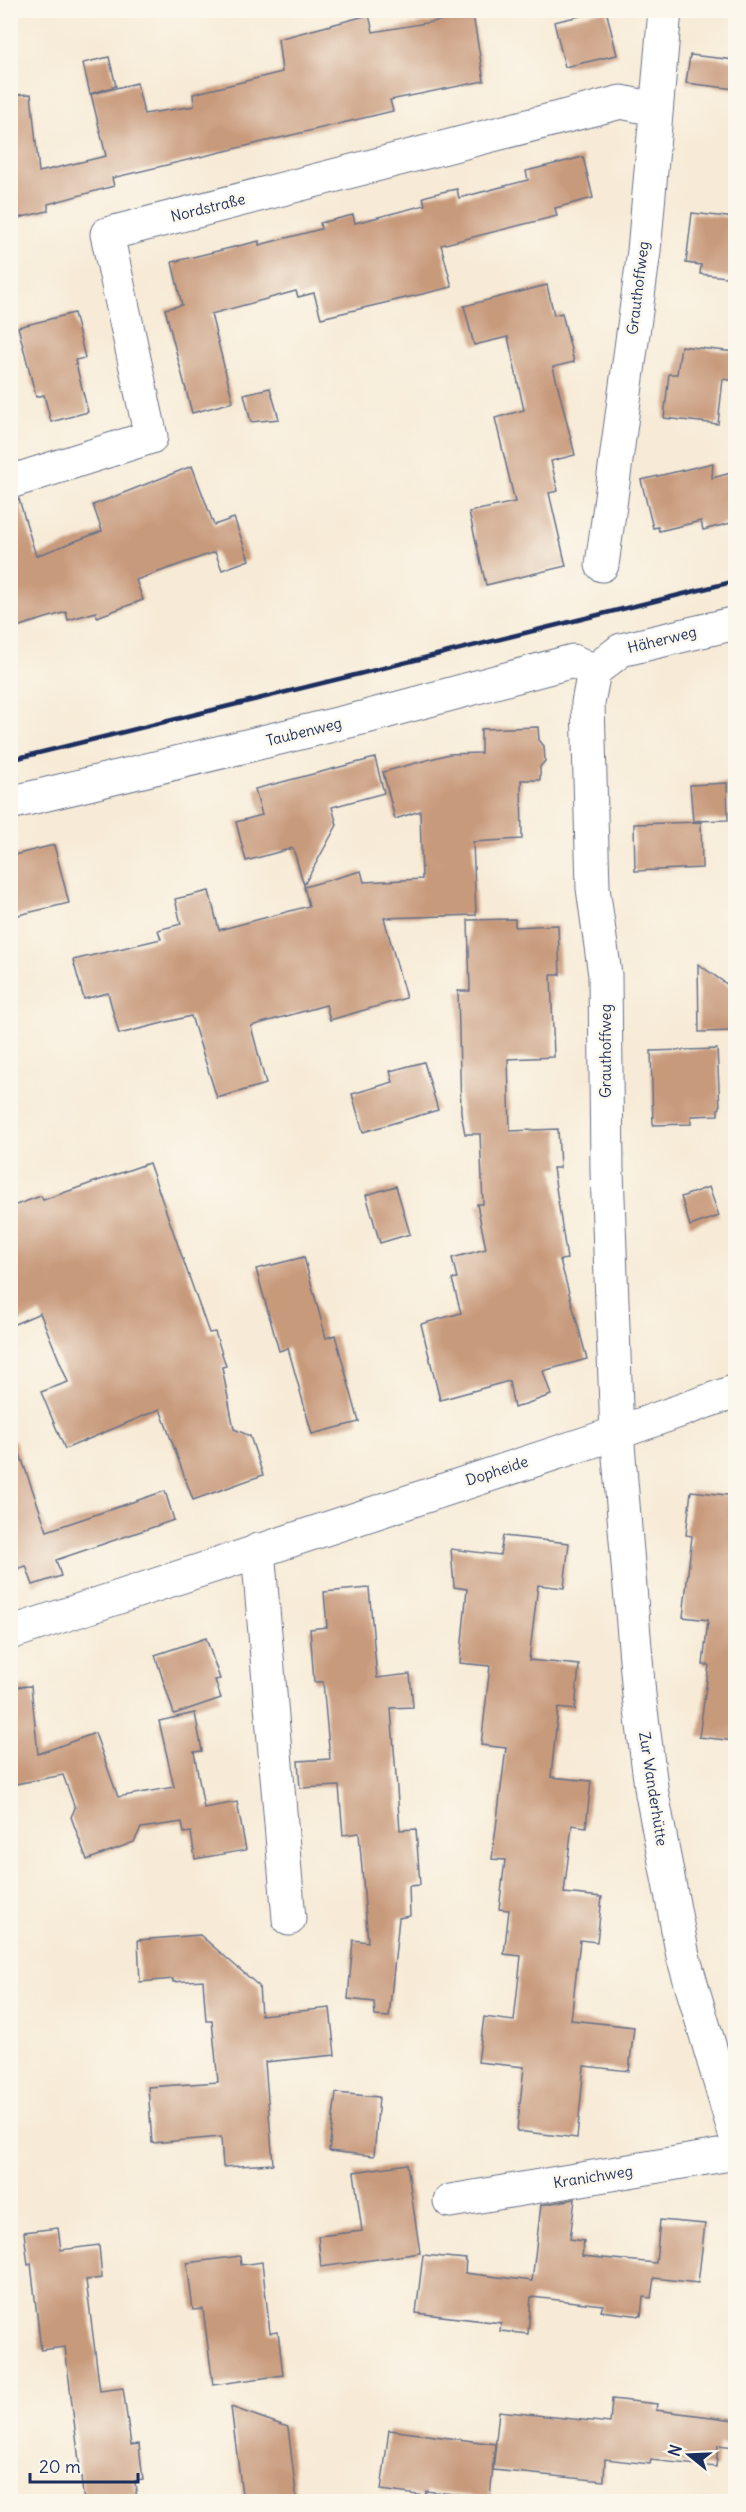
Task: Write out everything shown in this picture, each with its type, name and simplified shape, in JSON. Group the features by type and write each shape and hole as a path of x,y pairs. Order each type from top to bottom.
{"street":[{"name":"Grauthoffweg","path":"602,565 644,251 665,10"},
{"name":"Nordstraße","path":"10,482 151,437 106,234 621,102 655,109"},
{"name":"Häherweg","path":"594,671 621,650 735,623"},
{"name":"Taubenweg","path":"10,802 366,717 573,661 594,671"},
{"name":"Grauthoffweg","path":"594,671 588,703 593,888 605,975 607,1171 617,1433"},
{"name":"Dopheide","path":"10,1633 617,1433 735,1391"},
{"name":"Zur Wanderhütte","path":"617,1433 639,1695 652,1794 683,1956 735,2137"},
{"path":"258,1550 289,1919"},
{"name":"Kranichweg","path":"450,2201 735,2153"}],"building":[{"path":"606,10 617,55 565,67 554,22"},
{"path":"369,15 373,32 473,15 484,81 390,100 393,111 112,178 114,186 48,204 48,211 10,220 10,95 31,94 39,172 106,156 91,94 137,83 144,114 194,106 193,94 282,72 278,39"},
{"path":"690,55 735,60 735,89 686,83"},
{"path":"109,57 116,86 90,94 83,63"},
{"path":"583,157 593,198 555,208 557,216 441,245 452,287 321,318 314,293 298,297 296,291 211,314 233,402 192,413 165,309 182,305 172,262 259,241 259,245 321,229 320,223 353,215 355,223 425,205 423,197 442,192 457,189 459,198 528,180 526,171"},
{"path":"692,213 735,218 735,278 700,274 701,265 686,263"},
{"path":"547,285 554,315 562,313 574,362 553,367 575,455 551,461 558,491 549,493 566,566 486,585 469,512 515,502 495,418 524,410 508,337 474,345 464,306"},
{"path":"74,313 85,358 75,360 88,412 51,422 44,395 36,397 18,327"},
{"path":"681,346 735,352 735,381 723,379 718,424 664,418 669,374 677,374"},
{"path":"270,388 279,419 251,422 244,394"},
{"path":"713,463 712,478 735,472 735,522 703,530 701,521 659,531 658,527 653,528 641,480"},
{"path":"192,466 214,525 234,518 249,560 222,570 215,552 136,580 143,600 97,617 96,612 68,620 66,612 10,629 10,500 19,499 36,556 102,531 93,505"},
{"path":"538,727 539,740 544,746 545,761 540,767 540,780 521,780 522,839 473,842 476,915 384,918 406,998 330,1020 326,1005 251,1026 266,1084 217,1098 191,1016 119,1034 108,993 84,999 73,960 161,939 158,930 181,924 175,899 209,891 219,930 309,906 304,887 361,871 364,882 422,879 420,811 395,819 383,772 449,754 481,753 481,729"},
{"path":"375,758 384,793 332,807 337,825 304,885 293,848 246,861 236,822 262,815 255,789"},
{"path":"727,783 728,820 693,821 690,785"},
{"path":"701,822 702,868 635,871 634,824"},
{"path":"54,845 69,903 10,917 10,856"},
{"path":"515,919 515,927 558,925 560,975 551,975 554,1057 508,1059 510,1131 558,1129 560,1168 553,1168 567,1259 560,1260 587,1359 543,1371 551,1395 514,1408 509,1381 440,1400 421,1324 461,1313 452,1279 457,1278 452,1258 486,1249 477,1204 483,1204 480,1134 465,1134 461,1113 458,991 470,991 468,920"},
{"path":"698,964 735,990 735,1031 699,1032"},
{"path":"717,1049 720,1108 718,1115 691,1116 691,1124 653,1125 651,1051"},
{"path":"424,1062 438,1110 363,1132 352,1094 393,1082 390,1071"},
{"path":"149,1163 209,1333 215,1332 226,1366 222,1367 234,1429 250,1436 263,1475 193,1500 160,1409 65,1449 41,1392 68,1382 40,1313 10,1326 10,1207 41,1196 43,1200"},
{"path":"396,1186 410,1234 380,1243 366,1195"},
{"path":"709,1187 719,1216 690,1226 681,1197"},
{"path":"304,1257 326,1338 335,1335 359,1422 312,1434 288,1348 279,1351 256,1269"},
{"path":"15,1440 47,1531 165,1491 174,1520 56,1560 61,1576 33,1585 26,1566 10,1571 10,1441"},
{"path":"691,1491 735,1496 735,1741 699,1737 709,1665 703,1665 708,1620 683,1617 692,1536 686,1535"},
{"path":"503,1536 569,1543 564,1588 538,1585 529,1660 579,1665 575,1710 558,1708 551,1777 591,1781 586,1827 572,1825 564,1893 602,1897 597,1942 580,1940 571,2020 634,2027 629,2071 584,2066 577,2138 517,2131 524,2067 478,2062 484,2017 514,2021 521,1956 504,1954 509,1910 499,1909 505,1860 492,1859 506,1748 481,1745 490,1666 460,1663 467,1589 454,1587 451,1549 500,1555"},
{"path":"369,1588 377,1678 410,1674 413,1707 391,1708 400,1830 416,1829 420,1885 409,1886 410,1916 399,1918 389,2017 375,2016 374,2002 348,1999 353,1940 368,1942 359,1833 343,1835 339,1786 300,1788 298,1761 330,1759 323,1682 314,1682 310,1629 327,1627 324,1592"},
{"path":"206,1638 220,1679 215,1680 221,1698 174,1714 155,1655"},
{"path":"31,1686 38,1754 95,1733 118,1797 174,1787 159,1721 195,1713 202,1751 194,1752 204,1808 237,1802 246,1850 195,1859 191,1832 184,1833 182,1822 141,1828 134,1842 87,1860 71,1817 75,1808 63,1775 10,1785 10,1687"},
{"path":"200,1935 259,1986 261,2015 330,2008 335,2055 265,2062 273,2164 223,2167 221,2137 152,2143 148,2087 218,2082 212,2021 206,2021 203,1980 173,1982 173,1979 140,1982 138,1940"},
{"path":"336,2093 379,2097 374,2156 329,2151"},
{"path":"407,2164 420,2253 321,2267 318,2236 362,2231 354,2172"},
{"path":"575,2199 570,2239 584,2241 582,2256 656,2263 660,2220 705,2224 698,2283 654,2278 651,2298 643,2297 641,2316 601,2311 603,2305 531,2297 528,2334 500,2331 501,2323 416,2313 423,2255 466,2259 465,2273 532,2281 541,2205"},
{"path":"58,2228 61,2250 99,2245 102,2278 86,2280 100,2391 123,2388 131,2445 139,2444 143,2480 135,2481 137,2502 84,2502 65,2347 41,2350 31,2264 28,2265 24,2232"},
{"path":"240,2256 241,2265 262,2262 270,2333 278,2332 283,2375 213,2385 203,2309 193,2310 187,2263"},
{"path":"612,2399 657,2404 656,2410 735,2420 735,2447 718,2445 716,2467 651,2460 650,2464 605,2459 604,2481 493,2470 499,2411 610,2423"},
{"path":"231,2407 288,2427 297,2502 243,2502"},
{"path":"389,2430 495,2444 490,2498 426,2491 425,2496 381,2490"}],"railway":[{"path":"10,760 736,581"}]}
